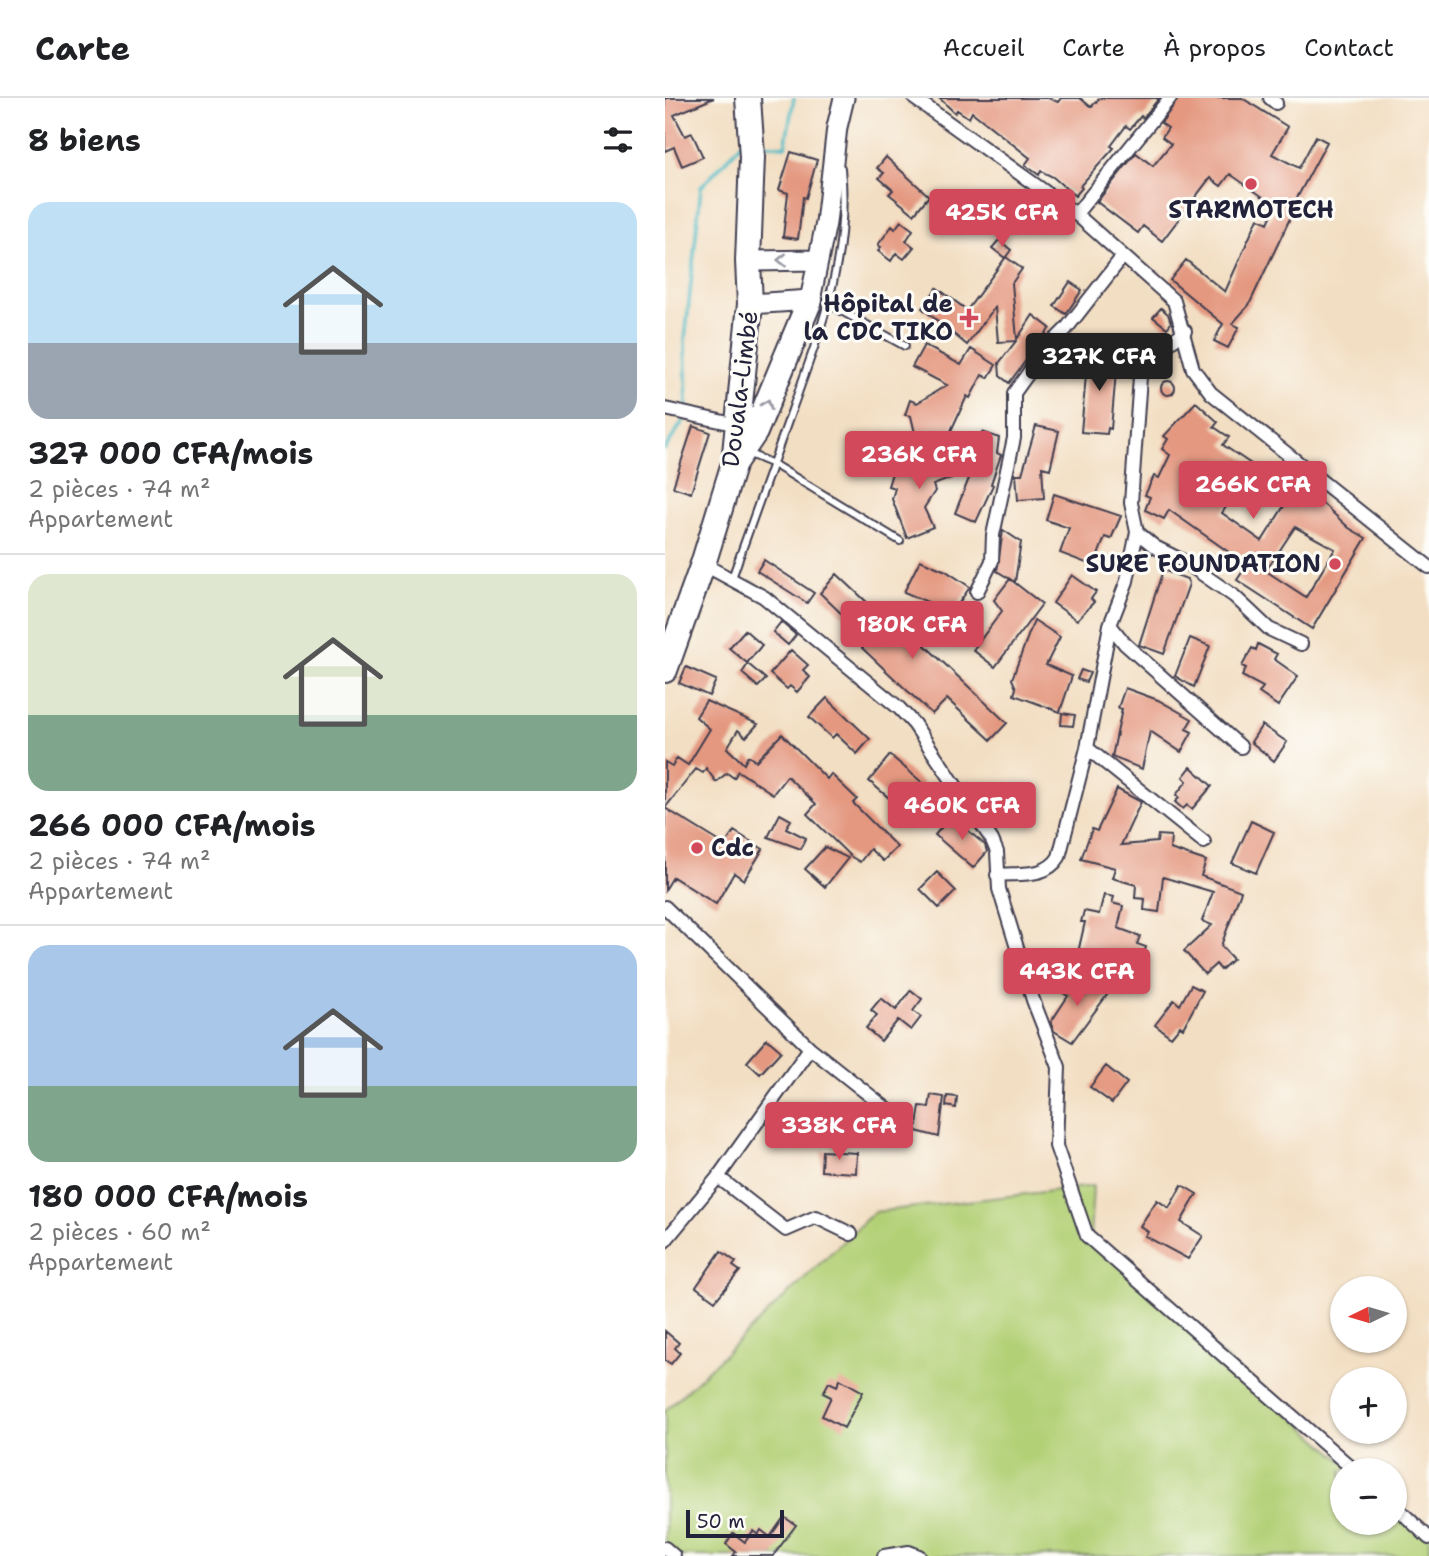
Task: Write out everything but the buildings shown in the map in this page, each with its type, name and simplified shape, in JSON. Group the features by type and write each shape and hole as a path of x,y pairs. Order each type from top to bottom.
{"highway":[{"name":"Douala-Limbé","path":"665,670 738,457 738,425 750,304 748,261 752,157 748,104"},
{"path":"738,457 755,432 819,302"}],"street":[{"path":"750,304 819,302 817,260 826,223 837,127 844,98"},
{"path":"914,98 1076,214 1174,301 1185,331 1193,369 1211,393 1429,567"},
{"path":"1076,214 1170,98"},
{"path":"977,592 992,561 993,535 1014,438 1014,393 1045,350 1066,329 1123,256"},
{"path":"748,261 817,260"},
{"path":"997,875 1044,872 1052,867 1059,857 1087,748 1110,625 1127,581 1137,532 1131,503 1140,377 1151,358 1185,331"},
{"path":"665,409 738,425"},
{"path":"1137,532 1155,547 1185,562 1234,596 1269,629 1301,644"},
{"path":"703,564 764,597 812,634 914,724 992,840 997,852 997,875 1030,990 1059,1067 1056,1146 1087,1236 1340,1458"},
{"path":"1110,625 1125,644 1241,747"},
{"path":"1087,748 1204,842"},
{"path":"665,907 810,1048 902,1121"},
{"path":"665,1241 718,1177 810,1048"},
{"path":"718,1177 786,1230 816,1217 851,1234"},
{"path":"1407,1517 1429,1538"},
{"path":"665,1548 674,1556"},
{"path":"884,1556 909,1552 919,1556"}],"lane":[{"path":"732,578 773,464 819,302 841,252 844,196 837,127"},
{"path":"819,302 905,346"},
{"path":"738,457 773,464 900,541"}],"green space":[{"path":"1093,1186 1090,1239 1339,1458 1330,1458 1330,1535 1407,1535 1407,1518 1429,1537 1429,1556 665,1556 665,1411 874,1212"}],"waterway":[{"path":"760,144 785,146 794,98"},
{"path":"687,411 685,340 701,187 742,143"},
{"path":"665,449 685,418"}],"place":[{"name":"STARMOTECH","path":"1251,184"},
{"name":"Hôpital de la CDC TIKO","path":"969,318"},
{"name":"SURE FOUNDATION","path":"1335,564"},
{"name":"Cdc","path":"697,848"}]}
